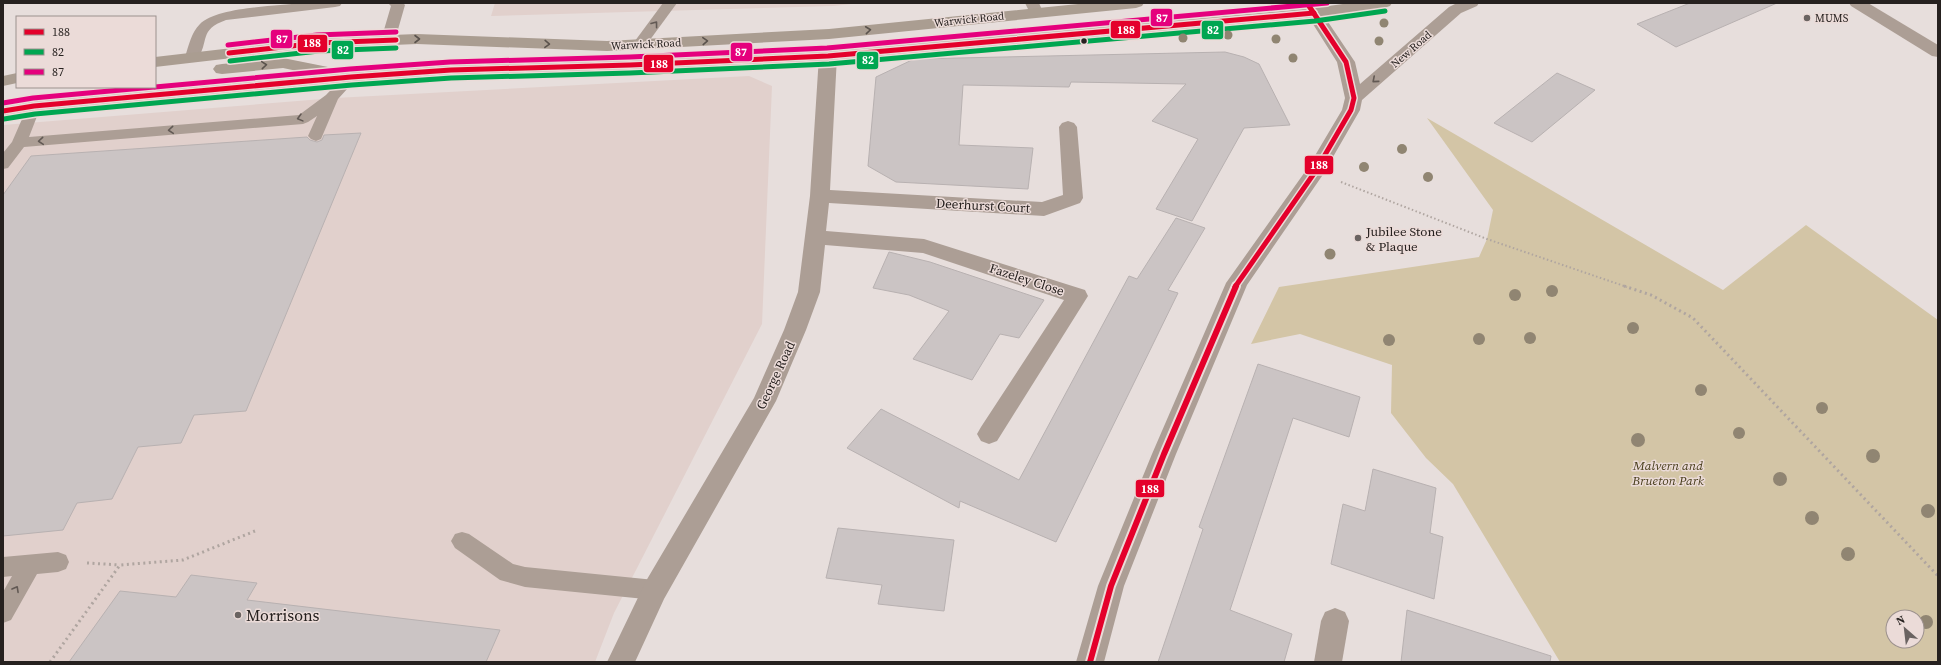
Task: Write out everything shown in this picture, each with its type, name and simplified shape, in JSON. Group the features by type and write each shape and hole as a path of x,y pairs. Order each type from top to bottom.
{"main road":[{"name":"Warwick Road","path":"156,62 318,43 388,40 417,39 607,46 829,34 1034,8 1136,3"},
{"name":"Warwick Road","path":"3,111 34,106 351,77 451,70 630,65 828,56 1310,8 1384,3"},
{"path":"828,56 829,34"},
{"path":"156,72 170,73 283,63 351,77"},
{"path":"3,81 16,78"},
{"path":"34,106 43,88"}],"street":[{"name":"New Road","path":"1090,662 1111,586 1164,454 1237,283 1315,172 1351,110 1354,98 1456,10 1471,3"},
{"path":"1857,3 1938,52"},
{"path":"1310,8 1346,62 1354,98"},
{"name":"George Road","path":"620,662 655,590 764,402 795,330 809,292 820,196 828,56"},
{"name":"Deerhurst Court","path":"820,196 1044,209 1073,198 1068,127"},
{"name":"Fazeley Close","path":"816,237 924,246 1077,296 988,434"},
{"path":"1328,662 1335,622"}],"lane":[{"path":"192,57 200,32 210,20 224,16 335,3"},
{"path":"388,40 398,5 395,3"},
{"path":"639,45 670,3"},
{"path":"19,143 302,119 331,98 351,77"},
{"path":"316,136 331,98"},
{"path":"3,164 19,143 34,106"},
{"path":"462,541 508,573 525,577 655,590"},
{"path":"3,567 58,562"},
{"path":"3,613 30,564"}],"path":[{"path":"1315,172 1487,239 1651,295 1693,318 1938,576"},
{"path":"50,662 120,565 183,560 255,531"}],"shaded area":[{"path":"495,3 861,3 833,6 491,16"},
{"path":"749,76 772,86 762,324 614,613 595,662 3,662 3,125 335,98"}],"green space":[{"name":"Malvern and Brueton Park","path":"1427,118 1723,290 1806,225 1938,320 1938,662 1560,662 1453,484 1426,458 1391,413 1392,365 1300,334 1251,344 1279,287 1479,257 1487,239 1493,210"}],"building":[{"path":"1690,3 1777,3 1676,47 1637,24"},
{"path":"1225,52 1244,57 1259,64 1290,125 1244,128 1192,221 1156,209 1198,139 1152,121 1186,84 1071,82 1069,87 963,85 959,145 1033,148 1028,189 896,182 868,166 876,77 914,59"},
{"path":"1557,73 1595,90 1532,142 1494,123"},
{"path":"361,133 246,411 194,415 181,443 138,447 112,499 77,503 63,530 3,536 3,195 31,156 307,137 310,140 317,142 322,140 324,135"},
{"path":"1176,218 1205,228 1168,290 1178,293 1056,542 960,501 959,508 847,448 881,409 1019,480 1129,276 1137,279"},
{"path":"889,252 930,262 1044,300 1019,338 1000,334 972,380 913,359 949,311 909,295 873,288"},
{"path":"1258,364 1360,397 1349,437 1293,418 1230,610 1292,634 1284,662 1158,662 1203,529 1199,527"},
{"path":"1373,469 1436,488 1430,533 1443,537 1434,599 1331,564 1343,504 1365,511"},
{"path":"838,528 954,540 944,611 878,604 882,585 826,578"},
{"name":"Morrisons","path":"191,575 257,583 247,600 500,630 486,662 69,662 120,591 176,597"},
{"path":"1407,610 1551,656 1550,662 1401,662"}],"transit line":[{"name":"188","path":"1090,662 1111,586 1164,454 1237,283 1315,172 1351,110 1354,98 1346,62 1307,3"},
{"name":"87","path":"156,87 350,69 450,62 630,57 827,48 1327,3"},
{"name":"82","path":"4,119 35,114 352,85 451,78 630,73 829,64 1315,21 1385,11"},
{"name":"188","path":"3,111 34,106 351,77 451,70 630,65 828,56 1314,13"},
{"name":"87","path":"228,45 317,35 396,32"},
{"name":"188","path":"229,53 318,43 396,40"},
{"name":"82","path":"230,61 319,51 396,48"},
{"name":"87","path":"3,103 33,98 143,88"}],"place":[{"name":"MUMS","path":"1807,18"},
{"name":"Jubilee Stone & Plaque","path":"1358,238"},
{"name":"Morrisons","path":"238,615"}]}
